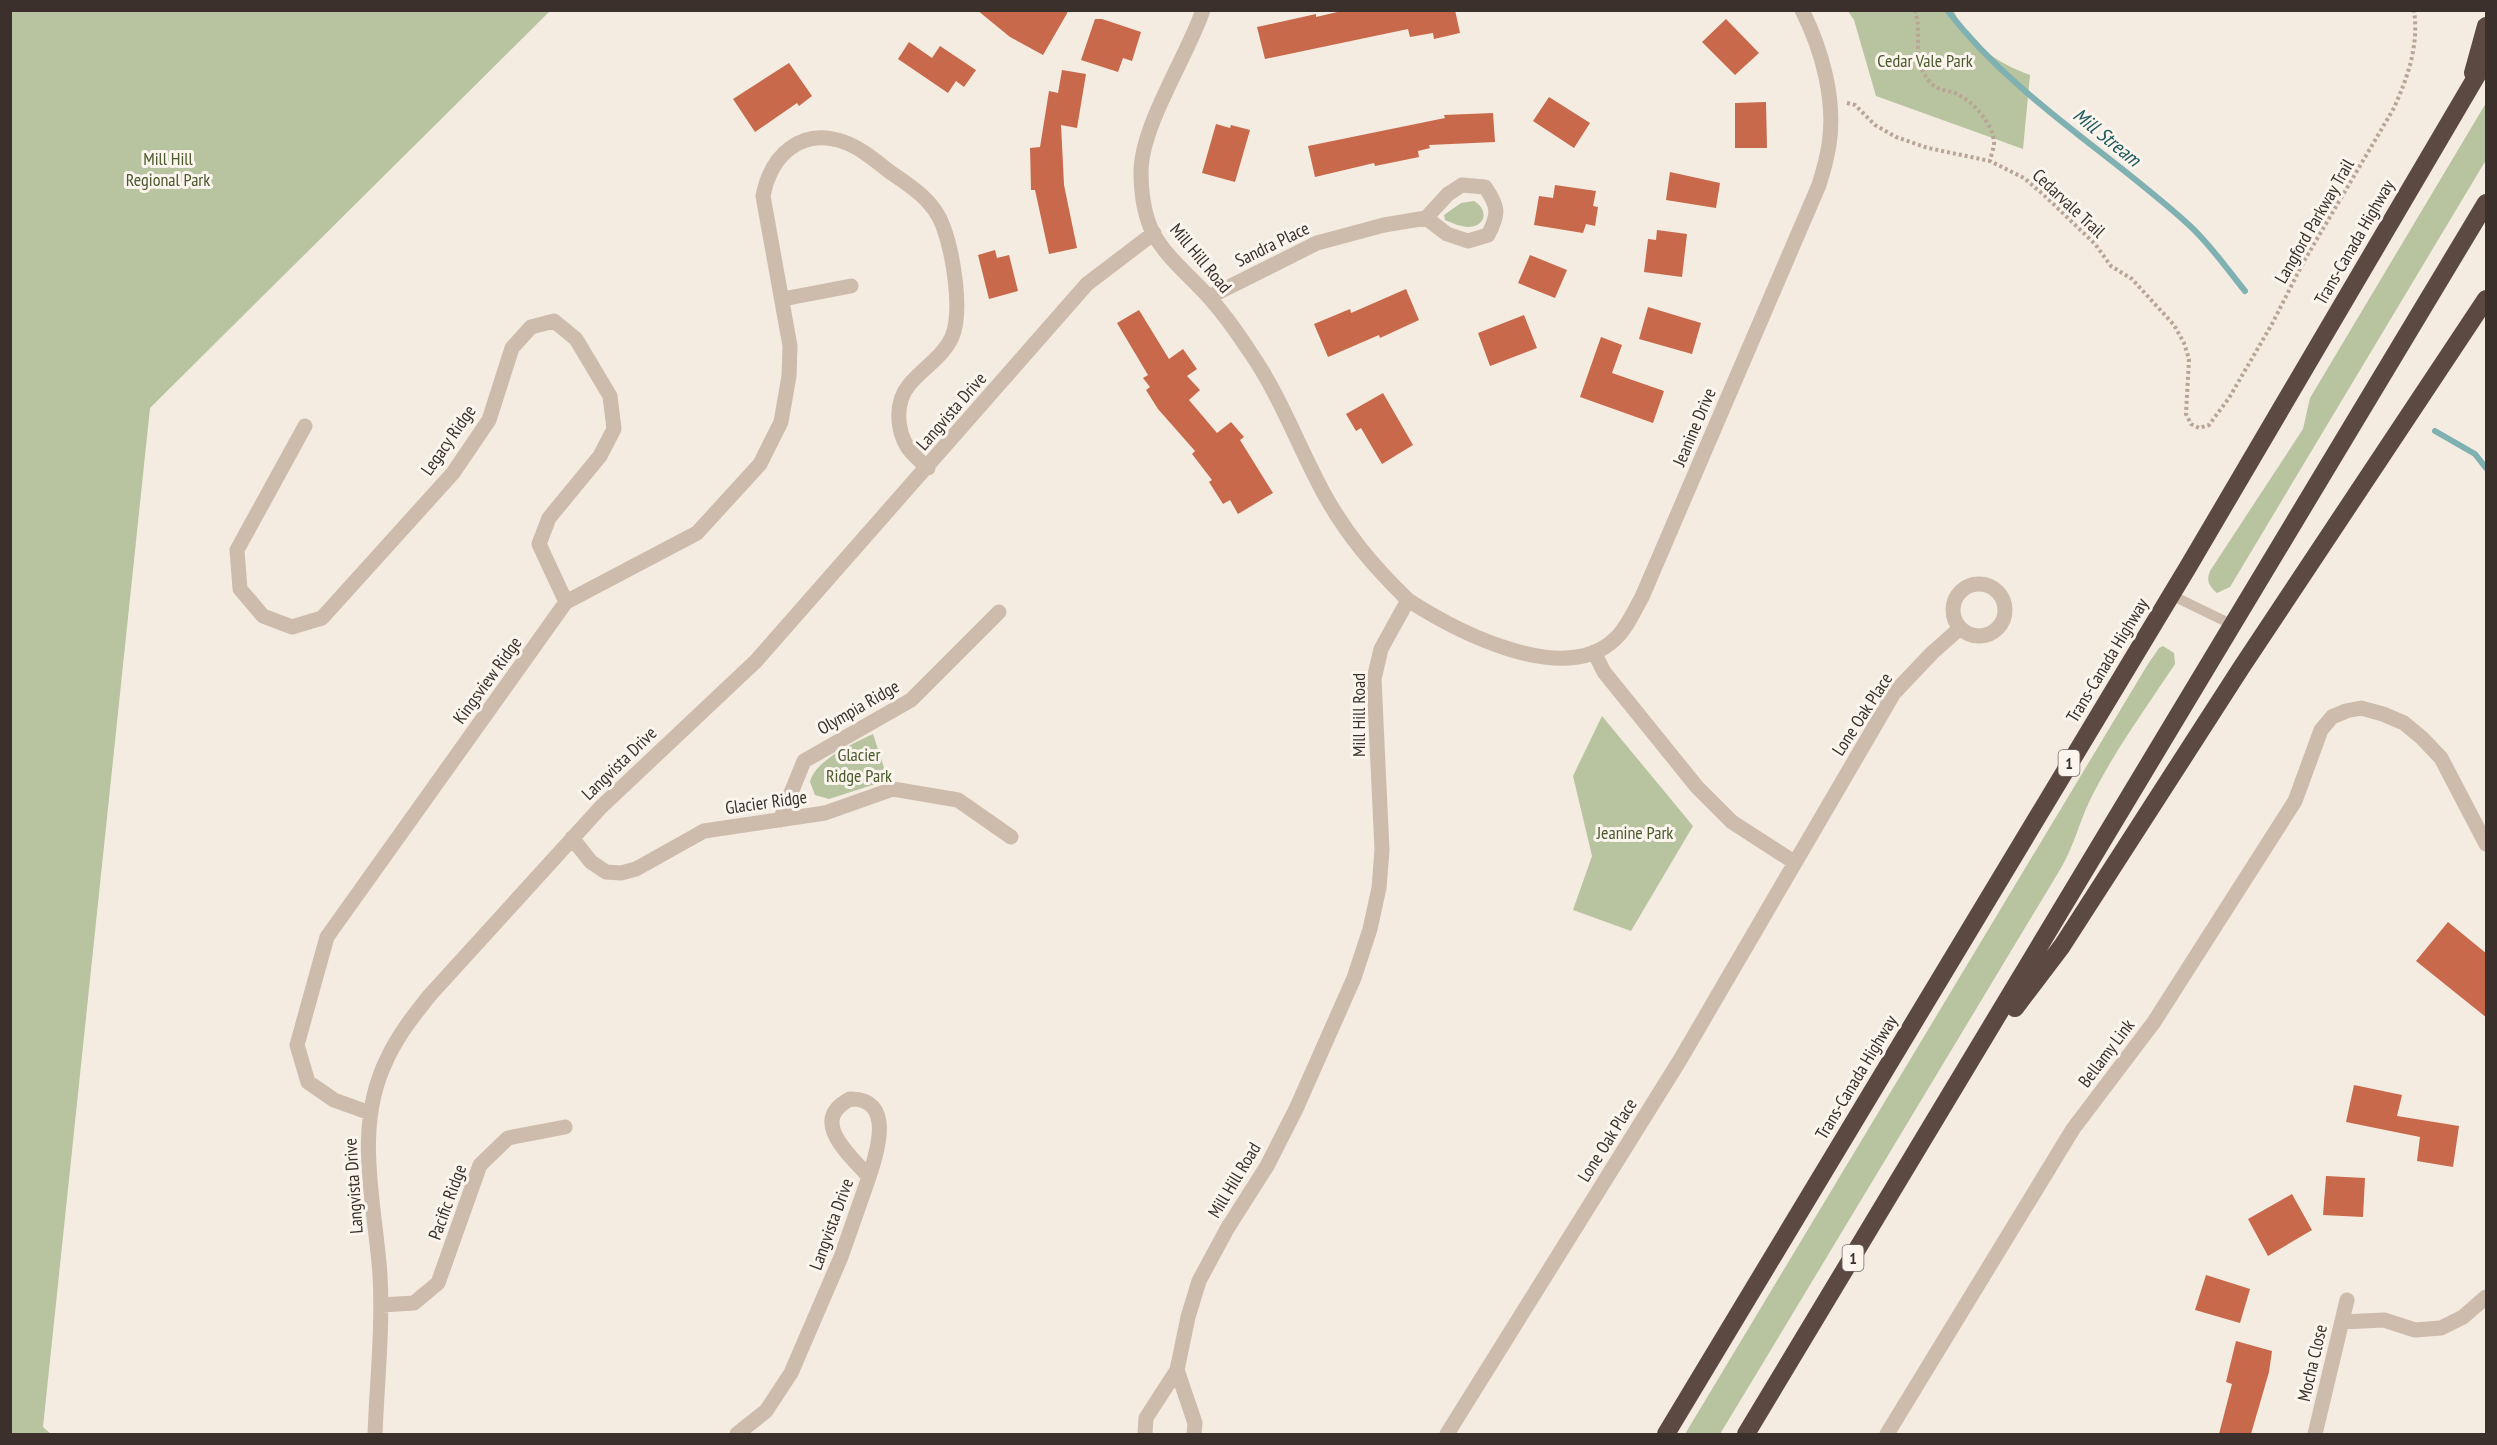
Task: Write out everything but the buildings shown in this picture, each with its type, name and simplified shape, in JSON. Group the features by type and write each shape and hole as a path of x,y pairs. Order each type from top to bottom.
{"highway":[{"path":"2468,89 2487,26"},
{"name":"Trans-Canada Highway","path":"1666,1434 2171,595 2487,60"},
{"name":"1","path":"1746,1434 2487,203"},
{"path":"1959,1081 2062,946 2247,658 2487,299"}],"street":[{"name":"Mill Hill Road","path":"1145,1434 1146,1418 1177,1370 1188,1317 1199,1281 1227,1229 1267,1166 1296,1108 1354,978 1370,929 1379,888 1382,850 1374,679 1381,649 1408,600 1374,568 1346,530 1322,489 1279,398 1249,350 1209,297 1172,259 1154,234 1143,197 1141,169 1146,143 1203,10"},
{"name":"Jeanine Drive","path":"1408,600 1442,622 1477,637 1540,657 1573,658 1594,652 1615,639 1642,597 1819,185 1829,145 1829,97 1823,64 1813,33 1802,10"},
{"name":"Kingsview Ridge","path":"369,1113 334,1100 308,1082 297,1046 327,937 566,602 697,533 760,464 781,422 789,376 790,346 783,299 764,216 763,196 766,178 775,163 787,150 804,140 825,138 845,142 865,153 907,184 937,212 944,228 958,294 957,318 951,338 938,357 909,385 900,401 898,418 901,433 909,448 928,468"},
{"path":"1462,185 1485,187 1495,201 1497,218 1488,235 1468,241 1447,234 1426,218 1448,194 1462,185"},
{"name":"Sandra Place","path":"1209,297 1317,243 1384,225 1426,218"},
{"name":"Langvista Drive","path":"375,1434 381,1305 380,1275 368,1167 369,1113 376,1084 405,1027 430,995 572,838 651,758 756,661 928,468 1087,284 1154,234"},
{"path":"783,299 851,286"},
{"name":"Legacy Ridge","path":"305,426 237,550 240,589 263,616 292,627 322,618 453,473 489,420 512,348 531,327 554,321 576,339 610,396 614,429 600,456 549,518 539,544 566,602"},
{"name":"Olympia Ridge","path":"780,820 804,761 912,700 999,612"},
{"name":"Lone Oak Place","path":"1447,1434 1680,1060 1894,693 1959,629"},
{"path":"1594,652 1604,672 1697,787 1732,822 1794,862"},
{"name":"Bellamy Link","path":"1887,1434 2073,1129 2154,1022 2295,801 2321,730 2332,717 2361,708 2404,723 2441,758 2487,844"},
{"name":"Glacier Ridge","path":"572,838 591,862 606,872 621,873 636,869 704,831 825,813 893,789 958,800 1011,837"},
{"name":"Langvista Drive","path":"737,1434 766,1411 791,1373 841,1257 875,1161 880,1124 878,1114 871,1104 860,1099 850,1099 840,1104 834,1112 833,1132 837,1141 869,1177"},
{"name":"Pacific Ridge","path":"381,1305 414,1303 438,1282 480,1165 508,1138 566,1127"},
{"path":"2342,1322 2384,1320 2415,1330 2441,1328 2463,1317 2487,1297"},
{"name":"Mocha Close","path":"2315,1434 2347,1300"},
{"path":"1177,1370 1195,1423 1194,1434"}],"lane":[{"path":"2171,595 2233,625"}],"path":[{"path":"1915,10 1918,32 1916,48 1929,82 1974,105 1987,124 1994,142 1990,161"},
{"name":"Langford Parkway Trail","path":"2199,428 2209,425 2229,398 2272,324 2304,261 2394,108 2406,82 2416,42 2414,10"},
{"name":"Cedarvale Trail","path":"1829,97 1855,105 1875,125 1896,137 1928,148 1990,161 2024,178 2045,196 2095,244 2111,266 2132,279 2174,325 2184,343 2189,359 2186,414 2192,424 2199,428"}],"green space":[{"name":"Mill Hill Regional Park","path":"10,11 550,11 150,408 43,1427 51,1434 10,1434"},
{"name":"Cedar Vale Park","path":"1848,11 1954,11 1966,33 1975,42 1995,58 2030,75 2023,149 1876,96 1854,20"},
{"path":"2486,103 2486,160 2230,587 2217,593 2209,583 2210,571 2303,429 2310,398"},
{"path":"1474,201 1479,204 1483,212 1479,224 1466,227 1445,220 1444,215 1461,203"},
{"path":"2163,646 2174,653 2175,664 2099,782 2061,868 1720,1434 1685,1434 2148,664"},
{"name":"Jeanine Park","path":"1602,716 1693,826 1631,931 1573,910 1592,856 1573,776"},
{"name":"Glacier Ridge Park","path":"873,734 888,780 829,799 815,795 810,782 819,766 836,753"}],"waterway":[{"name":"Mill Stream","path":"1947,10 1973,41 2032,97 2197,232 2245,291"},
{"name":"Mill Stream","path":"2435,431 2475,454 2486,468"}]}
